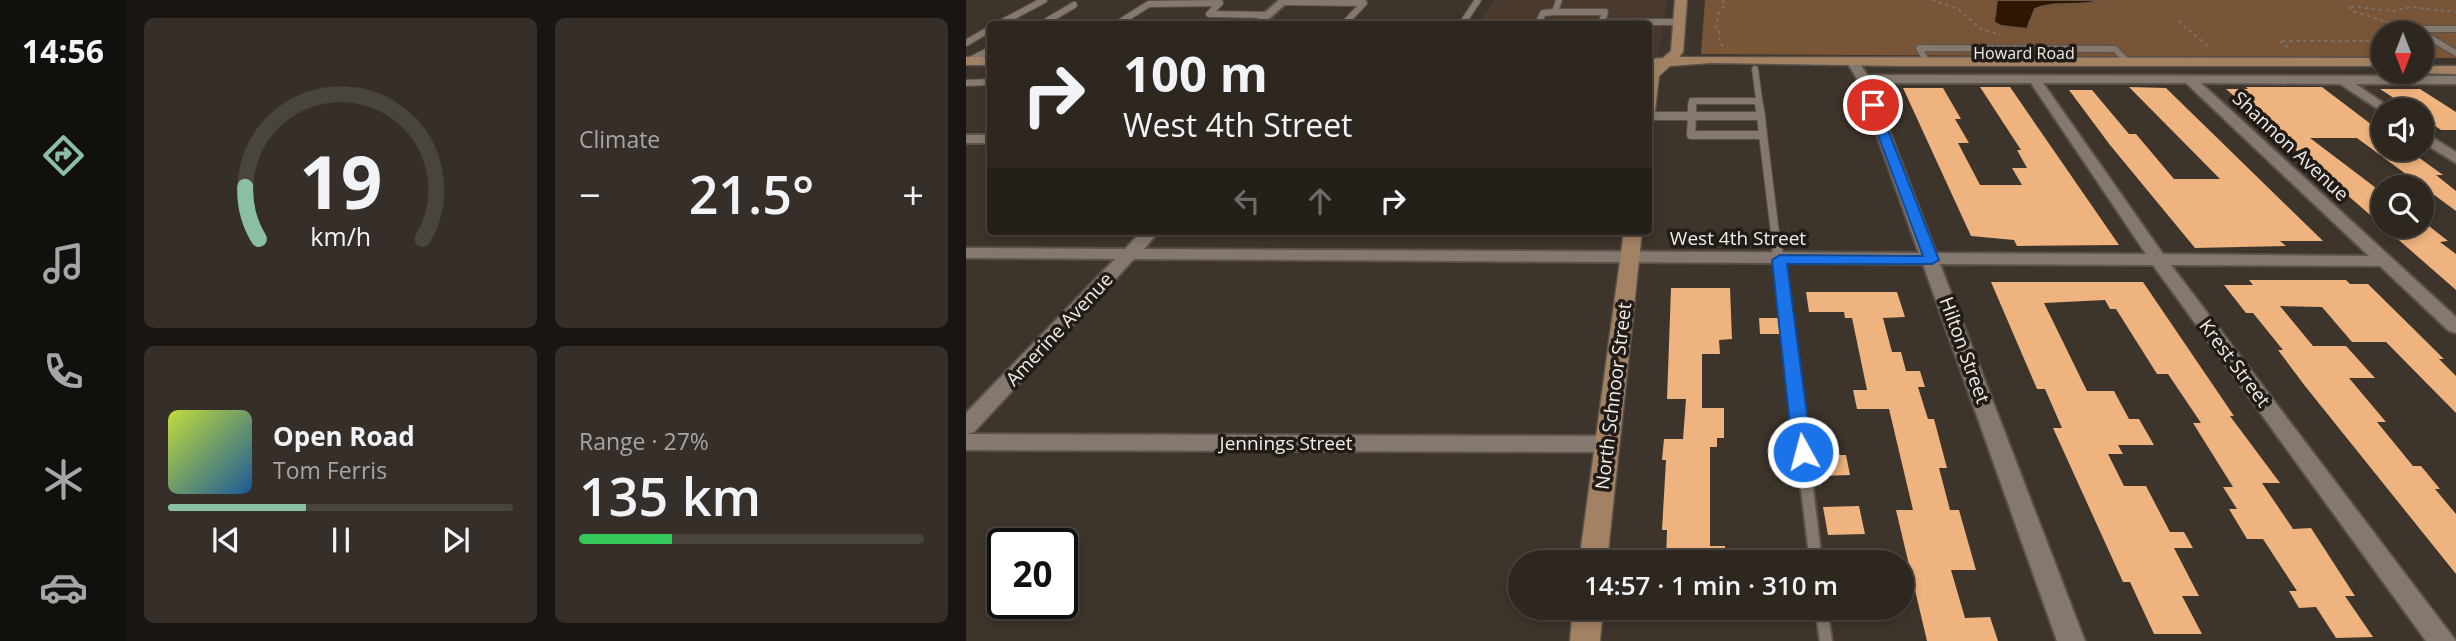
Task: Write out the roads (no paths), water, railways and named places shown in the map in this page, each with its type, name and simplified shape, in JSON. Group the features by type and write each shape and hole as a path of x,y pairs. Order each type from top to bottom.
{"main road":[{"path":"1652,75 1677,52 1681,0"},
{"name":"Howard Road","path":"1652,63 1711,59 1857,71 1927,62 2371,62"},
{"path":"967,62 987,61"},
{"path":"2043,76 2124,62"},
{"path":"2434,62 2456,62"},
{"name":"Howard Road","path":"1665,63 1710,68 2043,76 2371,70"},
{"path":"2434,70 2456,70"},
{"name":"North Schnoor Street","path":"1594,550 1633,235"},
{"path":"1584,641 1586,620"}],"street":[{"path":"1261,21 1284,1"},
{"path":"1857,71 2190,80 2456,80"},
{"name":"Hilton Street","path":"1857,71 1932,260 2071,641"},
{"name":"Krest Street","path":"2043,76 2159,261 2442,641"},
{"name":"Shannon Avenue","path":"2190,80 2456,327"},
{"path":"2344,81 2371,100"},
{"path":"966,139 987,139"},
{"path":"2434,143 2456,159"},
{"name":"Amerine Avenue","path":"966,427 1147,235"},
{"name":"West 4th Street","path":"966,253 1780,260 2384,261"},
{"name":"Jennings Street","path":"966,442 1606,444"}],"lane":[{"path":"1005,21 1044,0"},
{"path":"1464,21 1478,0"},
{"path":"1555,12 1559,0"},
{"path":"1284,1 1368,1"},
{"path":"1347,21 1368,1"},
{"path":"1122,21 1145,6 1157,3 1220,2 1209,14 1268,15"},
{"path":"1047,21 1074,5"},
{"path":"1539,21 1543,13 1605,12 1603,21"},
{"path":"1652,22 1679,22"},
{"path":"2456,29 2415,29 2456,53"},
{"path":"966,43 987,31"},
{"path":"2438,41 2456,41"},
{"path":"967,62 987,52"},
{"path":"1755,69 1815,550"},
{"path":"966,83 987,82"},
{"path":"1759,101 1692,101 1691,135 1763,135"},
{"path":"1652,116 1761,116"},
{"path":"1823,620 1826,641"}]}
